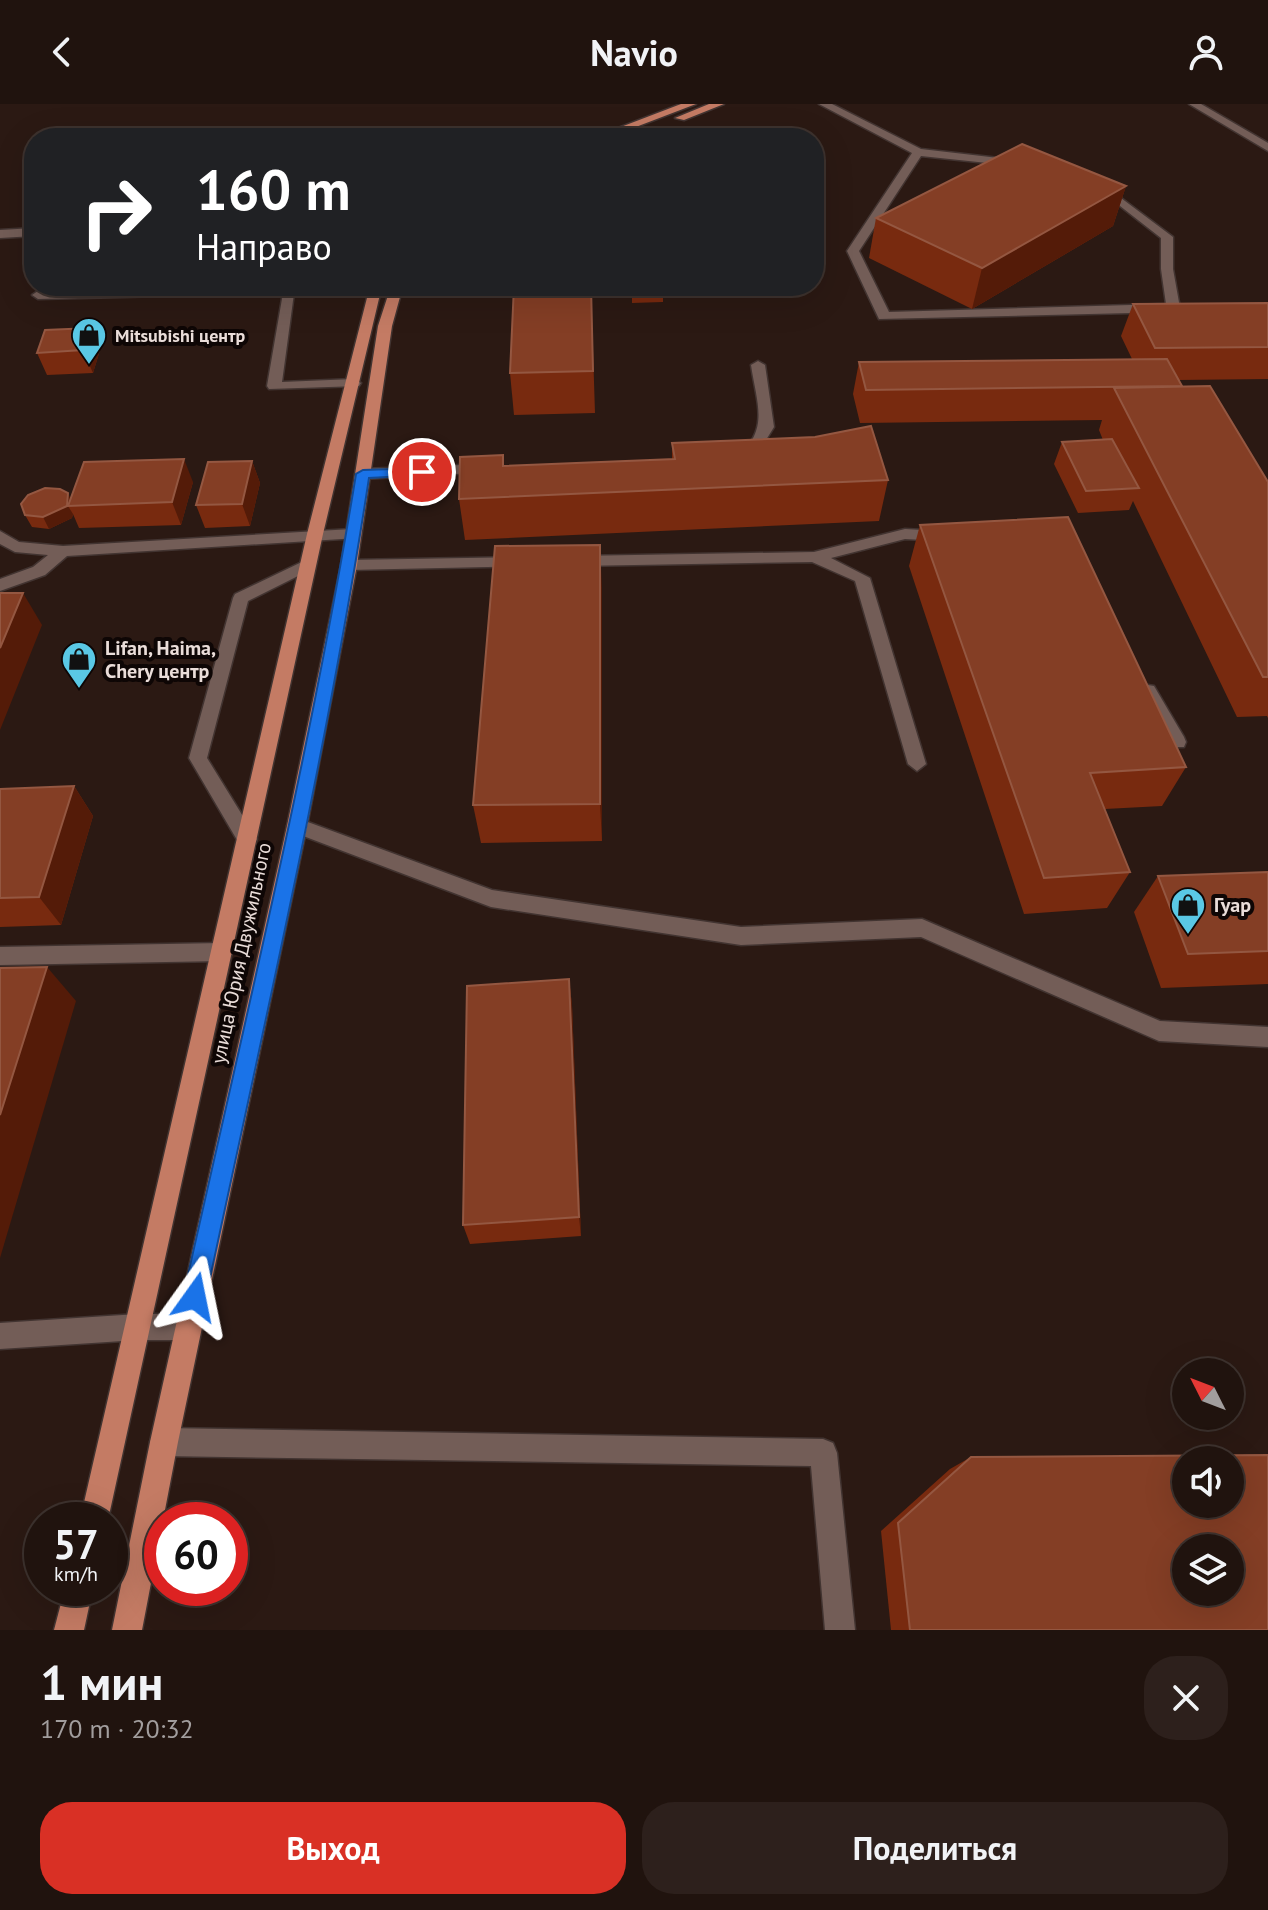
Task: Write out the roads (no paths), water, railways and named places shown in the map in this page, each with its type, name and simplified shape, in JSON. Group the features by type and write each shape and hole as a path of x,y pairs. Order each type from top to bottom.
{"main road":[{"path":"625,128 691,104"},
{"path":"654,128 719,104"},
{"name":"улица Юрия Двужильного","path":"98,1502 308,564 374,296"},
{"name":"улица Юрия Двужильного","path":"127,1630 188,1327 297,826 349,565 385,326 394,296"},
{"path":"69,1630 75,1606"}],"street":[{"path":"824,104 918,152 1033,164"},
{"path":"1194,104 1268,148"},
{"path":"918,152 853,251 884,316 1173,308 1167,269 1167,237 1097,183 1084,180"},
{"path":"0,234 24,233"},
{"path":"289,296 274,386 354,383"},
{"path":"732,459 748,458 767,427 758,365"},
{"path":"363,474 502,468"},
{"path":"0,536 15,547 63,551 352,534"},
{"path":"566,561 814,557 905,534 953,537"},
{"path":"0,585 39,571 63,551"},
{"path":"814,557 862,578 917,764"},
{"path":"349,565 535,562"},
{"path":"247,839 198,758 241,598 308,564"},
{"path":"1139,676 1177,742"},
{"path":"297,826 491,898 741,936 922,928 1159,1031 1268,1037"},
{"path":"0,956 222,952"},
{"path":"0,1336 188,1327"},
{"path":"164,1442 823,1453 840,1630"}],"place":[{"name":"Mitsubishi центр","path":"89,366"},
{"name":"Lifan, Haima, Chery центр","path":"79,690"},
{"name":"Гуар","path":"1188,936"}]}
